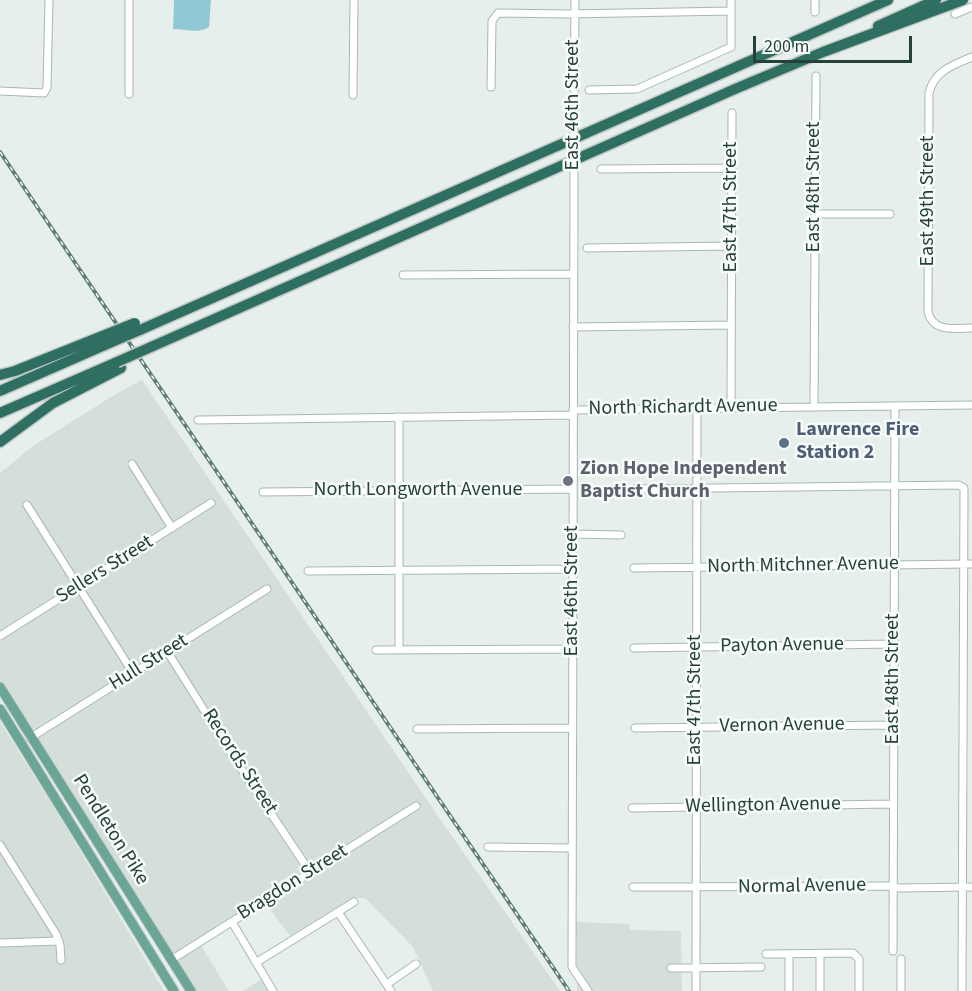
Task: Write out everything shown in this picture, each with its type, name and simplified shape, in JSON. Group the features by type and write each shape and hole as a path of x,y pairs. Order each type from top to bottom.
{"highway":[{"path":"0,391 137,326 177,312 888,0"},
{"path":"823,52 936,0"},
{"path":"0,413 119,365 225,314 735,88 823,52 963,0"},
{"path":"0,375 103,341"},
{"path":"0,442 53,403 119,365"}],"main road":[{"name":"Pendleton Pike","path":"0,687 191,991"},
{"name":"Pendleton Pike","path":"0,710 174,991"}],"street":[{"path":"0,91 44,93 47,88 49,0"},
{"path":"129,0 129,93"},
{"path":"353,95 354,0"},
{"name":"East 46th Street","path":"575,0 572,967 588,991"},
{"path":"589,90 637,89 731,47 731,0"},
{"path":"815,0 815,12"},
{"path":"955,14 972,7"},
{"path":"491,87 492,21 496,14 503,12 568,14 731,11"},
{"name":"East 49th Street","path":"972,57 945,69 935,78 929,93 928,312 933,324 944,328 972,328"},
{"name":"East 48th Street","path":"814,407 816,76"},
{"name":"East 47th Street","path":"731,408 732,113"},
{"path":"601,169 732,168"},
{"path":"815,214 890,214"},
{"path":"587,248 731,246"},
{"path":"403,275 573,274"},
{"path":"573,327 731,325"},
{"name":"North Richardt Avenue","path":"198,420 399,417 697,408 972,405"},
{"name":"East 48th Street","path":"893,951 895,406"},
{"name":"East 47th Street","path":"696,991 697,408"},
{"path":"399,417 399,650"},
{"path":"132,465 172,528"},
{"path":"633,489 962,486 968,564 962,991"},
{"name":"North Longworth Avenue","path":"263,492 573,489"},
{"name":"Sellers Street","path":"0,636 211,503"},
{"path":"27,505 133,673"},
{"path":"573,534 621,535"},
{"name":"North Mitchner Avenue","path":"634,568 968,564"},
{"path":"308,571 573,569"},
{"name":"Hull Street","path":"30,738 267,589"},
{"name":"Payton Avenue","path":"634,648 894,644"},
{"path":"376,650 573,649"},
{"name":"Records Street","path":"167,651 234,758 310,872"},
{"name":"Vernon Avenue","path":"635,728 894,724"},
{"path":"417,729 572,728"},
{"name":"Wellington Avenue","path":"632,808 893,804"},
{"name":"Bragdon Street","path":"171,960 416,806"},
{"path":"0,845 48,920 59,941 61,960"},
{"path":"488,848 572,848"},
{"name":"Normal Avenue","path":"633,887 972,887"},
{"path":"257,962 354,902"},
{"path":"338,912 391,991"},
{"path":"232,921 273,991"},
{"path":"0,943 59,941"},
{"path":"766,954 853,953 859,959 859,991"},
{"path":"789,954 789,991"},
{"path":"820,954 820,991"},
{"path":"901,959 901,991"},
{"path":"387,984 416,964"},
{"path":"671,968 761,967"}],"shaded area":[{"path":"142,380 429,803 560,991 433,991 413,947 365,898 353,898 290,936 265,903 200,944 229,991 194,991 0,680 0,473 33,446"},
{"path":"0,722 55,809 164,991 0,991"},
{"path":"576,922 629,924 630,930 681,931 682,991 577,991"},
{"path":"270,977 276,991 243,991 263,978"}],"water":[{"path":"174,0 211,0 209,27 196,31 173,29"}],"railway":[{"path":"0,152 569,991"}],"place":[{"name":"Lawrence Fire Station 2","path":"784,443"},
{"name":"Zion Hope Independent Baptist Church","path":"568,481"}]}
